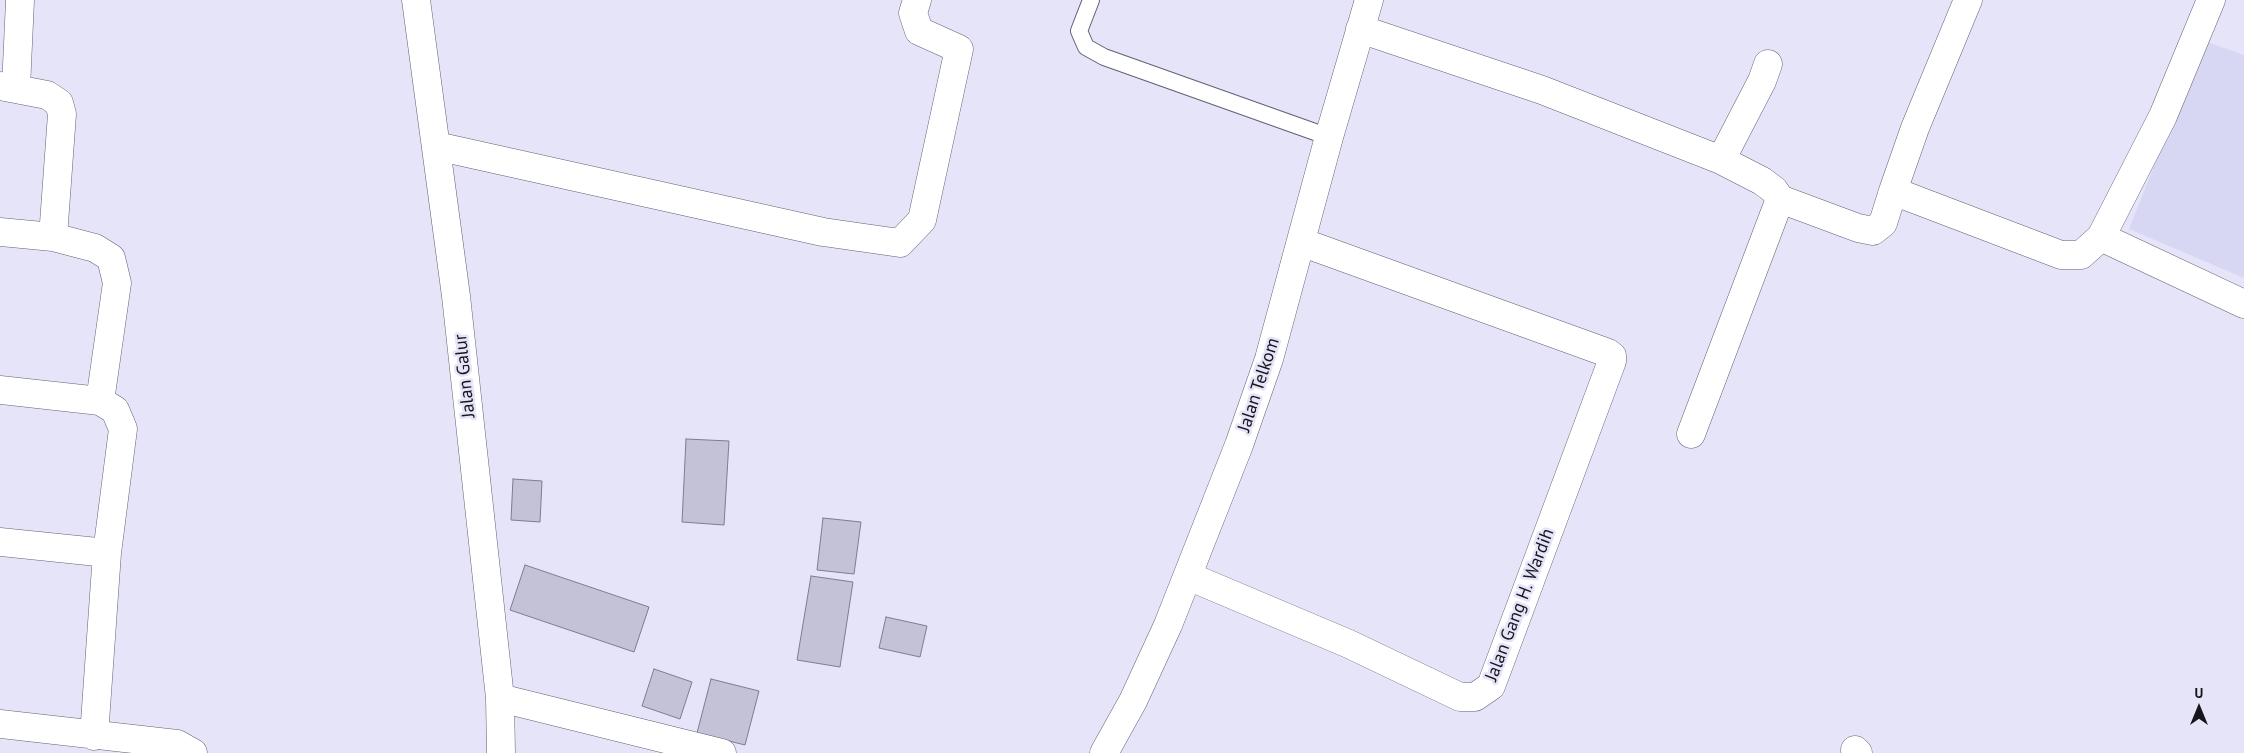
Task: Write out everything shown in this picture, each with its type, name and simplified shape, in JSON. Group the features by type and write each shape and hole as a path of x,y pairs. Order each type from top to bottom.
{"street":[{"path":"20,0 8,87 47,95 59,103 62,114 53,237"},
{"name":"Jalan Galur","path":"416,0 456,296 500,698 501,753"},
{"path":"436,146 823,232 900,243 922,220 959,50 919,31 913,13 917,0"},
{"name":"Jalan Telkom","path":"1104,753 1133,700 1188,576 1239,445 1269,359 1329,137 1369,0"},
{"path":"1360,30 1542,90 1721,160 1762,181 1774,190 1780,199 1858,228 1874,231 1883,223 1915,128 1968,0"},
{"path":"1893,191 2061,255 2081,255 2101,237 2163,116 2210,0"},
{"path":"1721,160 1762,80 1768,64"},
{"path":"1691,434 1780,199"},
{"path":"0,232 53,237 95,248 111,258 118,283 100,401"},
{"path":"2101,237 2244,304"},
{"name":"Jalan Gang H. Wardih","path":"1188,576 1349,644 1460,697 1475,697 1491,686 1608,370 1612,356 1608,352 1301,242"},
{"path":"0,390 100,401 115,410 123,429 108,554 94,736"},
{"path":"0,542 108,554"},
{"path":"500,698 722,753"},
{"path":"0,724 177,744 193,753"}],"lane":[{"path":"1091,0 1079,31 1086,47 1104,57 1329,137"}],"shaded area":[{"path":"2204,41 2244,55 2244,278 2129,229"}],"building":[{"path":"686,439 729,441 724,525 682,522"},
{"path":"513,479 542,481 540,522 511,520"},
{"path":"823,518 861,522 854,574 817,570"},
{"path":"525,565 649,607 634,652 510,610"},
{"path":"811,576 853,582 840,667 797,660"},
{"path":"886,617 927,626 920,657 879,648"},
{"path":"654,669 692,682 680,719 642,706"},
{"path":"711,679 759,691 745,745 697,733"}]}
